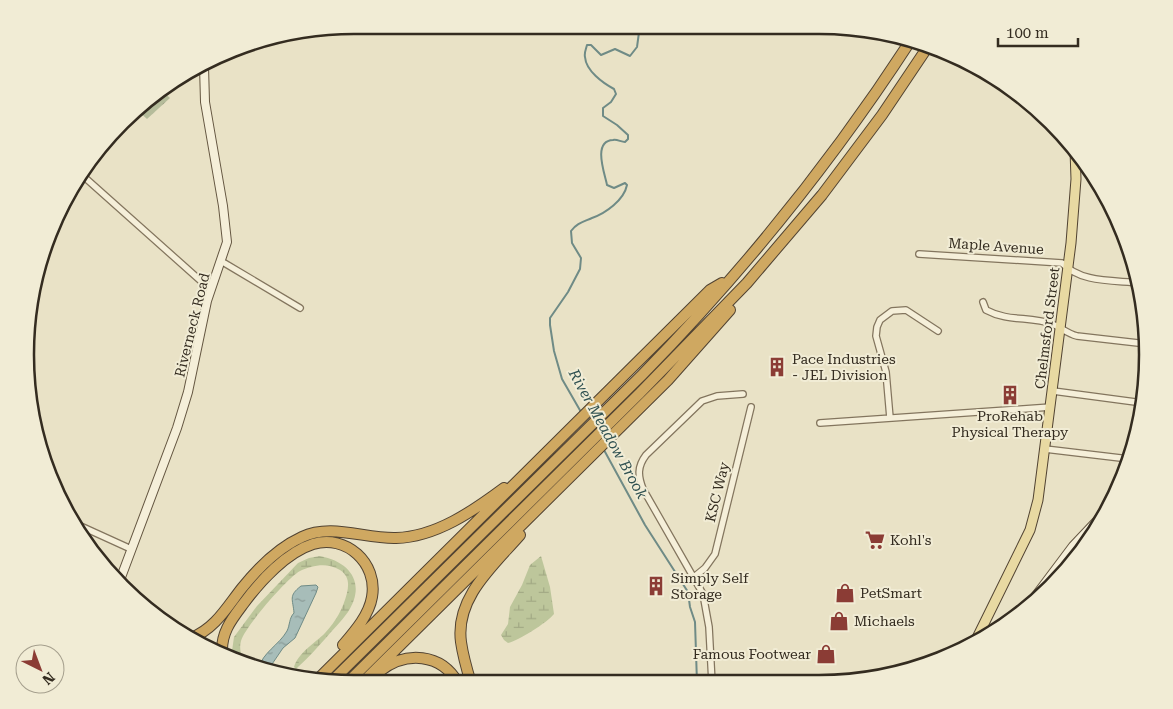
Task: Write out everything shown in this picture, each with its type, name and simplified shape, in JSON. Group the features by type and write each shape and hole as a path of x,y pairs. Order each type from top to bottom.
{"highway":[{"path":"338,675 662,355 733,275 818,172 864,110 906,46"},
{"path":"355,675 721,311 773,254 822,195 882,115 924,52"},
{"path":"370,675 695,352 739,300 773,254"},
{"path":"322,674 710,290 733,275"},
{"path":"200,635 214,623 259,569 281,550 303,537 327,531 395,538 424,534 455,520 524,476"},
{"path":"469,675 460,637 462,619 467,602 481,580 571,477"},
{"path":"222,646 223,636 227,627 247,598 272,571 306,546 323,542 339,543 354,550 366,564 372,579 372,597 368,610 360,624 321,674"},
{"path":"376,675 389,665 412,657 438,663 452,675"}],"main road":[{"name":"Riverneck Road","path":"122,575 177,428 188,392 211,290 227,242 224,206 205,102 204,72"},
{"name":"Chelmsford Street","path":"980,631 1033,523 1038,500 1068,269 1075,199 1075,162"},
{"path":"1065,560 1082,538"}],"street":[{"path":"86,179 211,290"},
{"name":"Maple Avenue","path":"919,254 1062,262 1068,269 1077,274 1131,282"},
{"path":"222,261 300,308"},
{"path":"983,302 986,310 997,316 1053,324 1067,333 1077,336 1139,343"},
{"path":"890,418 886,372 876,336 876,328 886,314 892,311 906,310 938,331"},
{"path":"1053,391 1136,403"},
{"path":"712,675 711,645 707,609 703,594 643,490 638,476 639,468 646,455 702,401 717,396 743,394"},
{"name":"KSC Way","path":"694,577 705,568 715,554 751,407"},
{"path":"820,423 1051,407"},
{"path":"1045,449 1122,459"},
{"path":"85,528 131,548"}],"green space":[{"path":"166,95 170,98 147,119 142,114 143,113"},
{"path":"320,556 331,559 340,563 352,576 356,592 345,616 296,669 294,667 299,657 325,633 336,619 341,610 348,586 348,580 345,575 340,570 330,566 320,565 305,569 294,575 286,583 250,625 241,641 241,654 232,651 234,637 257,606 298,563"},
{"path":"541,556 550,587 554,614 532,631 508,643 501,635 508,624 510,607 530,565"}],"water":[{"path":"316,585 318,587 295,638 283,648 272,664 262,661 287,631 294,613 292,598 294,592 301,586"}],"waterway":[{"name":"River Meadow Brook","path":"581,412 562,379 554,351 550,318 568,292 580,269 581,258 572,243 571,231 578,224 603,213 614,205 622,196 627,185 625,183 614,188 607,185 601,159 603,146 613,140 625,142 628,139 628,135 603,116 603,108 611,102 616,94 614,89 600,80 588,67 585,52 587,45 591,45 601,55 615,49 630,56 637,47 639,34"},
{"name":"River Meadow Brook","path":"604,450 645,525 688,592 695,622 697,675"}],"place":[{"name":"Pace Industries - JEL Division","path":"777,367"},
{"name":"ProRehab Physical Therapy","path":"1010,395"},
{"name":"Kohl's","path":"875,540"},
{"name":"Simply Self Storage","path":"656,586"},
{"name":"PetSmart","path":"845,593"},
{"name":"Michaels","path":"839,621"},
{"name":"Famous Footwear","path":"826,654"}]}
